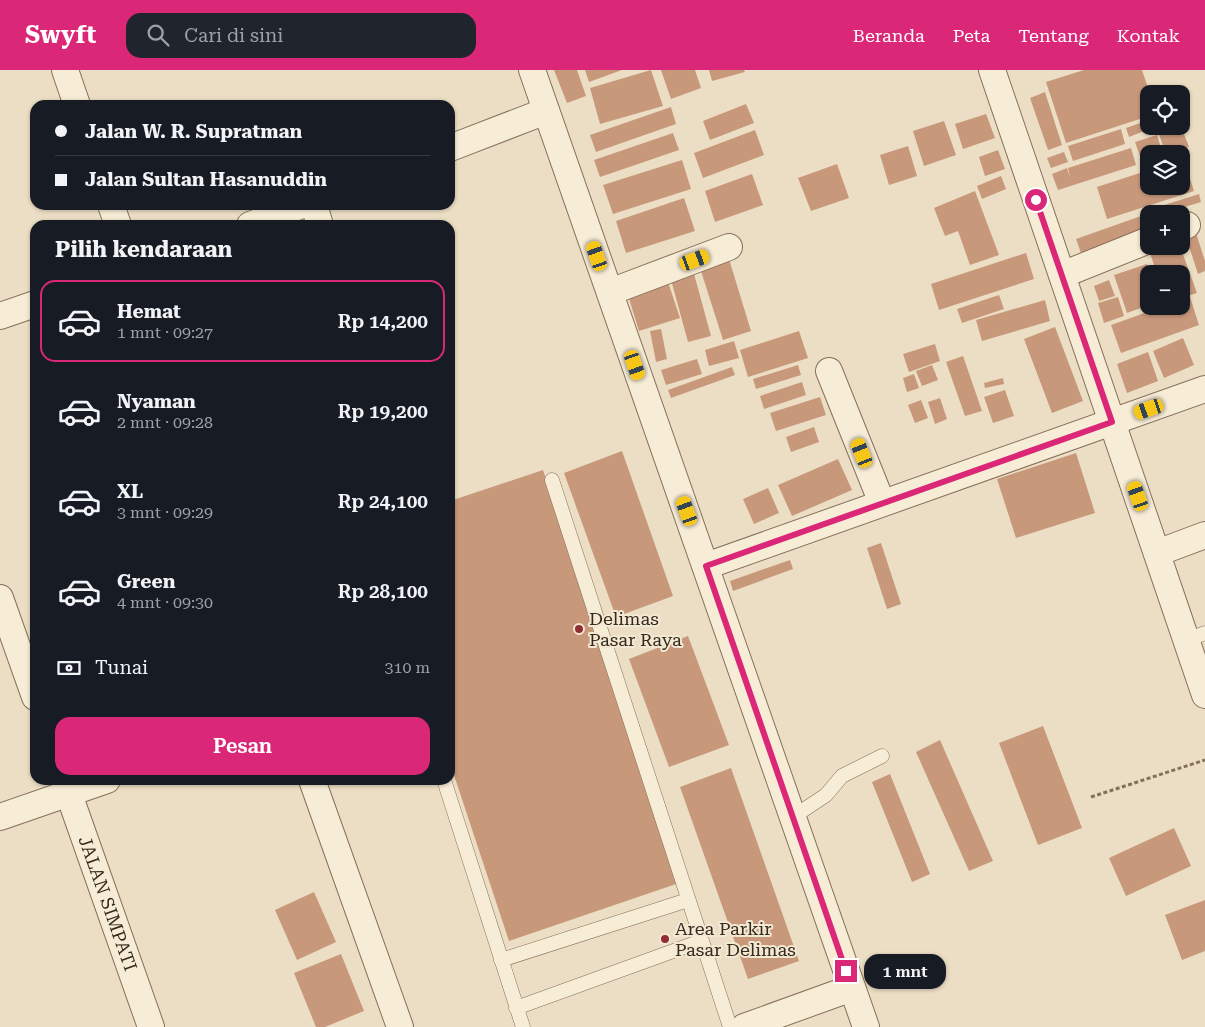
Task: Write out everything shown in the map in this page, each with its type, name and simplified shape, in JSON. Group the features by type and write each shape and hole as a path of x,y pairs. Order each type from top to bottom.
{"street":[{"path":"65,70 75,100"},
{"path":"532,70 866,1027"},
{"path":"992,70 1157,552 1196,636 1205,695"},
{"path":"455,146 546,111"},
{"path":"249,218 282,210"},
{"path":"1062,275 1140,244"},
{"path":"610,292 729,247"},
{"path":"0,316 30,306"},
{"path":"829,371 882,502"},
{"path":"706,566 1205,389"},
{"path":"1157,552 1205,535"},
{"path":"0,598 30,683"},
{"path":"314,785 400,1027"},
{"path":"0,816 67,787"},
{"name":"JALAN SIMPATI","path":"67,787 151,1027"},
{"path":"744,1027 852,988"}],"lane":[{"path":"552,480 730,1027"},
{"path":"793,817 826,795 842,776 882,756"},
{"path":"446,785 523,1027"},
{"path":"501,960 688,900"},
{"path":"516,1008 701,941"}],"path":[{"path":"1091,797 1205,760"}],"building":[{"path":"554,70 577,70 586,96 567,103"},
{"path":"585,70 622,70 589,82"},
{"path":"651,70 663,106 600,124 590,88"},
{"path":"661,70 695,70 701,88 671,99"},
{"path":"709,70 744,70 745,72 712,81"},
{"path":"1084,70 1142,70 1147,85 1140,85 1140,119 1066,143 1046,82"},
{"path":"1045,92 1062,145 1048,150 1030,98"},
{"path":"746,104 754,123 710,140 703,121"},
{"path":"671,107 676,124 596,152 590,135"},
{"path":"986,114 995,138 963,149 955,124"},
{"path":"944,121 956,155 924,166 913,131"},
{"path":"1140,123 1140,133 1129,137 1126,128"},
{"path":"1121,129 1125,144 1073,161 1068,146"},
{"path":"755,130 764,155 703,178 694,153"},
{"path":"673,133 679,150 600,177 594,160"},
{"path":"1157,135 1160,145 1140,145 1140,156 1135,142"},
{"path":"1159,135 1184,135 1188,145 1163,145"},
{"path":"908,146 917,176 889,185 880,155"},
{"path":"1131,148 1136,165 1058,190 1052,174 1067,168 1070,178 1068,168"},
{"path":"998,150 1005,169 985,176 979,157"},
{"path":"1064,152 1068,162 1051,168 1047,158"},
{"path":"682,160 691,189 613,214 603,185"},
{"path":"837,164 849,198 811,211 798,178"},
{"path":"1140,173 1140,195 1182,195 1150,205 1140,205 1140,208 1107,219 1097,187"},
{"path":"752,174 763,205 715,222 705,191"},
{"path":"1001,176 1006,189 982,199 977,186"},
{"path":"1190,178 1194,191 1190,192"},
{"path":"975,191 999,255 970,265 958,231 945,236 934,208"},
{"path":"1199,194 1201,202 1190,205 1164,205"},
{"path":"684,198 695,231 626,253 616,221"},
{"path":"1140,216 1140,233 1082,256 1076,239"},
{"path":"1196,233 1205,261 1205,271 1198,274 1190,249 1190,235"},
{"path":"1026,253 1034,279 939,310 931,284"},
{"path":"1151,255 1183,255 1187,265 1154,265"},
{"path":"729,259 751,331 723,340 700,268"},
{"path":"1140,266 1140,308 1127,313 1114,275"},
{"path":"693,270 711,336 688,342 670,276"},
{"path":"1190,274 1197,293 1190,295"},
{"path":"667,279 680,318 639,331 627,292"},
{"path":"1109,280 1115,296 1099,301 1094,286"},
{"path":"999,295 1004,309 962,323 957,309"},
{"path":"1118,297 1124,316 1104,323 1098,303"},
{"path":"1190,297 1199,325 1121,353 1111,325 1140,315 1190,315"},
{"path":"1045,300 1050,321 982,341 976,320"},
{"path":"1055,327 1083,401 1052,413 1024,339"},
{"path":"661,329 667,359 656,362 650,331"},
{"path":"799,331 808,358 748,377 740,350"},
{"path":"1183,338 1194,365 1164,378 1153,351"},
{"path":"734,341 739,358 709,366 705,350"},
{"path":"935,344 940,361 909,372 903,354"},
{"path":"1148,352 1158,381 1127,393 1117,364"},
{"path":"963,356 982,411 965,416 946,362"},
{"path":"697,359 702,374 666,385 661,370"},
{"path":"798,365 801,375 756,389 753,379"},
{"path":"932,365 938,380 922,386 916,371"},
{"path":"732,367 735,375 671,398 668,390"},
{"path":"914,374 919,388 907,392 903,378"},
{"path":"1003,378 1004,384 985,388 984,383"},
{"path":"802,382 806,395 764,409 760,396"},
{"path":"1005,390 1014,416 993,423 984,397"},
{"path":"820,397 826,415 776,431 770,413"},
{"path":"940,398 947,419 935,424 928,402"},
{"path":"921,400 928,418 915,423 908,405"},
{"path":"814,427 819,442 791,452 786,437"},
{"path":"622,451 673,596 616,617 564,473"},
{"path":"1076,453 1095,513 1016,538 997,479"},
{"path":"838,459 852,490 792,516 778,485"},
{"path":"543,470 679,883 509,941 455,778 455,499"},
{"path":"768,488 779,513 754,524 743,499"},
{"path":"881,543 901,604 887,609 867,548"},
{"path":"790,560 793,569 733,591 730,581"},
{"path":"688,636 729,745 669,767 629,659"},
{"path":"1043,726 1082,828 1038,845 999,743"},
{"path":"940,740 993,861 969,871 916,752"},
{"path":"731,768 799,961 748,979 680,787"},
{"path":"890,774 930,874 912,882 872,782"},
{"path":"1174,828 1191,866 1126,896 1109,858"},
{"path":"314,892 336,942 297,960 275,910"},
{"path":"1205,900 1205,951 1182,960 1165,915"},
{"path":"341,954 364,1011 325,1027 316,1027 294,973"}],"place":[{"name":"Delimas Pasar Raya","path":"579,629"},
{"name":"Area Parkir Pasar Delimas","path":"665,939"}],"route":[{"path":"846,971 706,566 1112,422 1036,200"}]}
